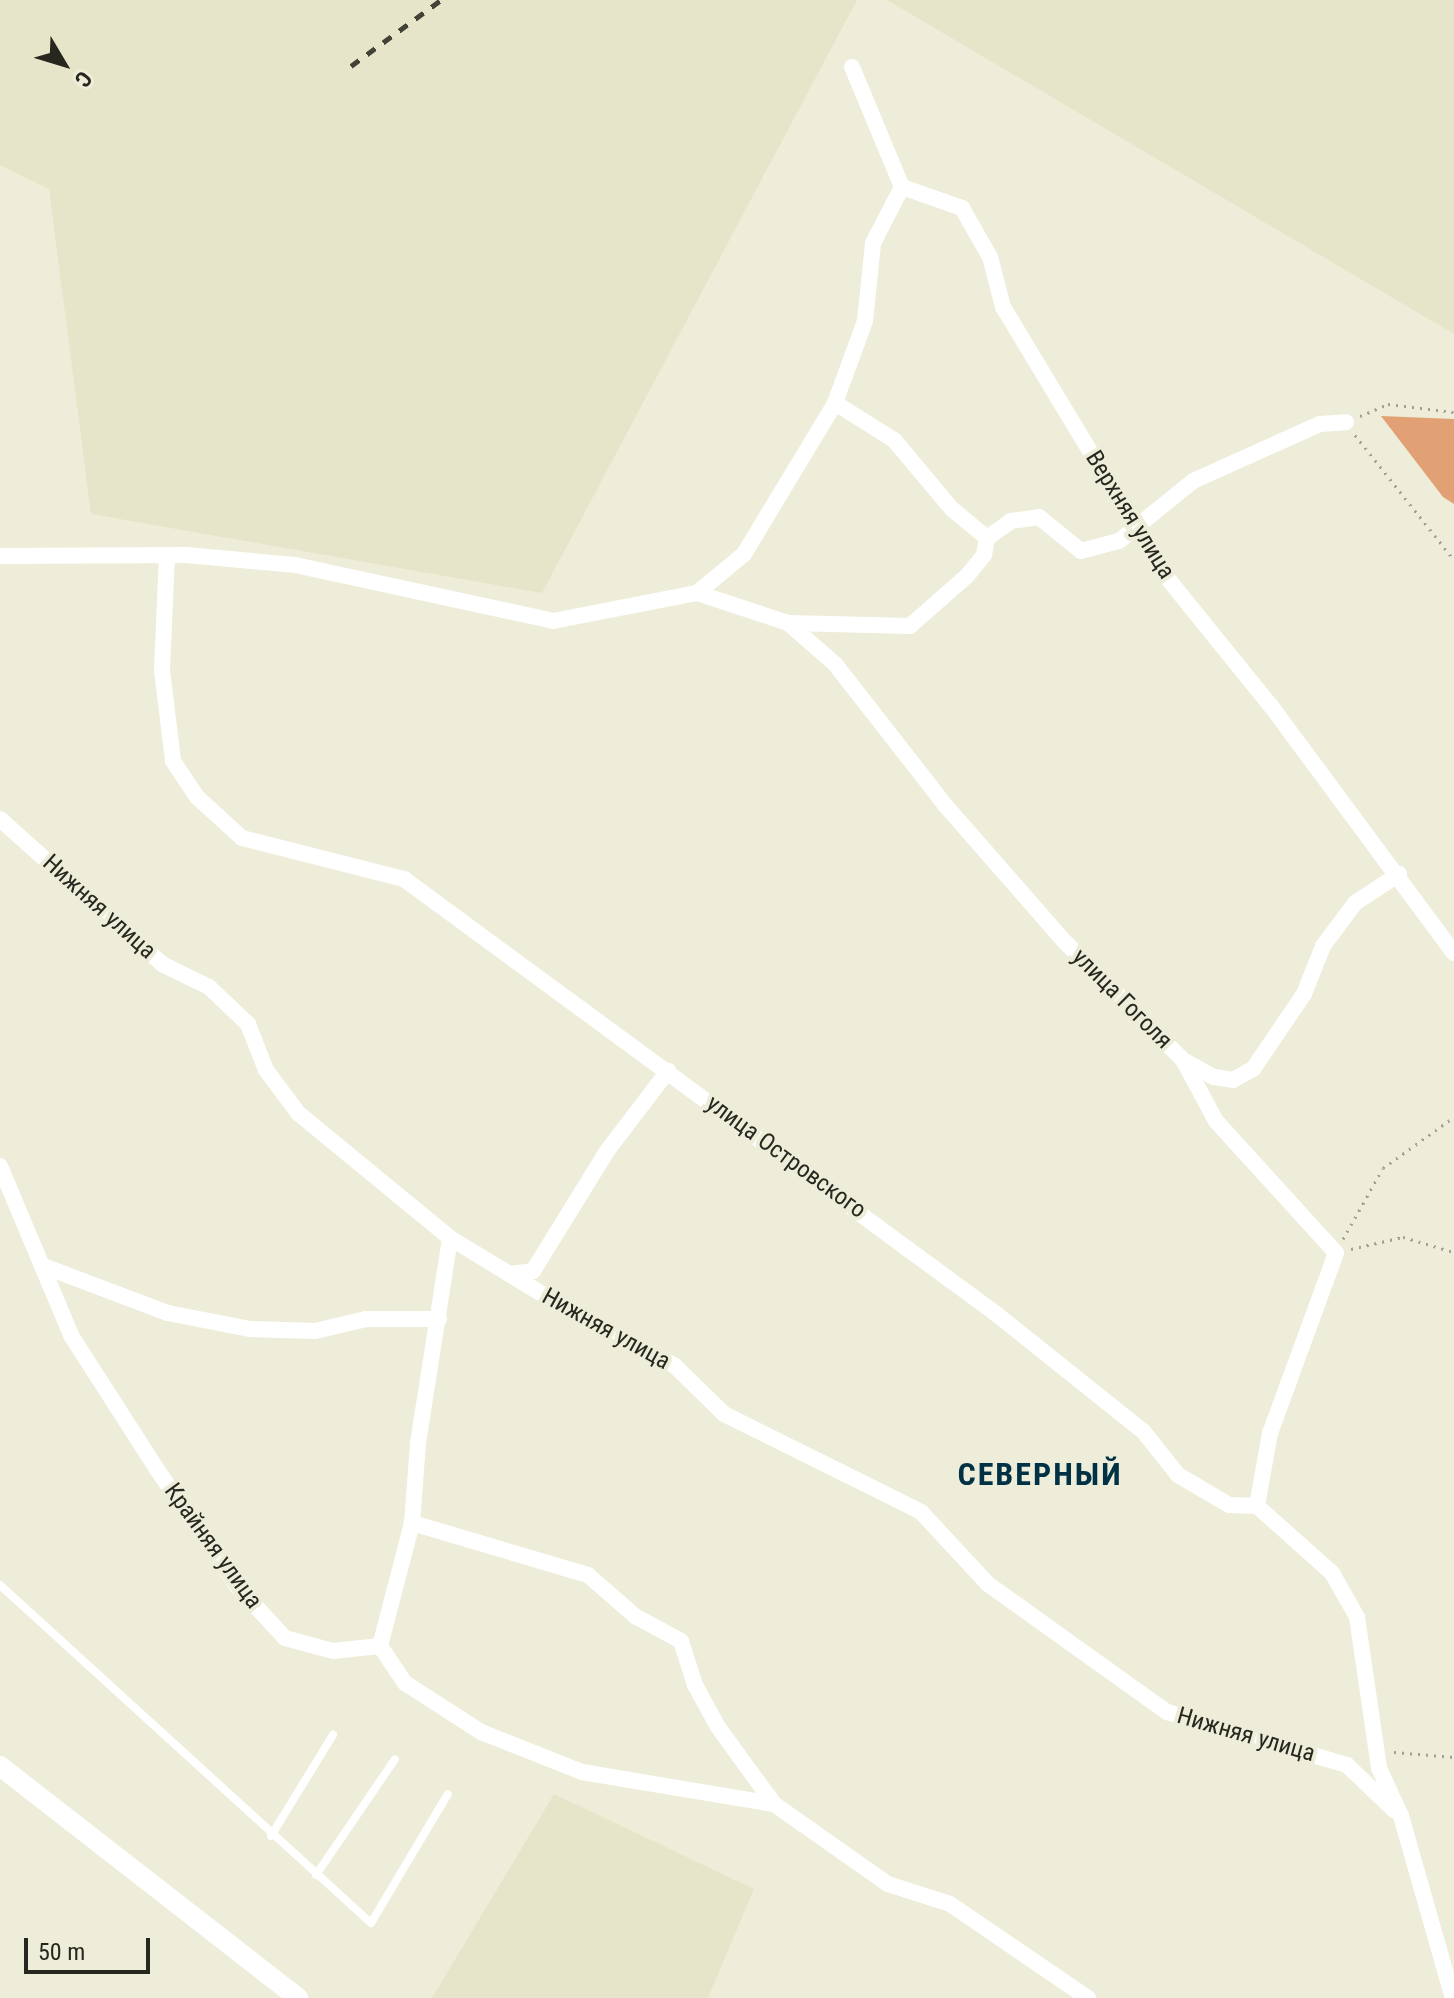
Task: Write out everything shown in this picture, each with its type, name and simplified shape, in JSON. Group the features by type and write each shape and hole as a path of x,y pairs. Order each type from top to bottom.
{"street":[{"path":"0,556 167,555 295,565 553,621 697,593 744,554 835,403 865,321 873,243 902,187 852,67"},
{"name":"Верхняя улица","path":"902,187 962,208 990,257 1003,307 1137,523 1164,574 1399,874 1454,953"},
{"path":"835,403 894,440 960,518 987,538"},
{"path":"788,623 910,626 967,576 984,555 987,538 1011,521 1039,517 1081,551 1119,541 1137,523 1193,481 1257,449 1320,424 1346,422"},
{"name":"улица Островского","path":"167,555 162,670 173,761 197,797 242,838 404,879 995,1313 1143,1431 1178,1475 1229,1505 1257,1506"},
{"name":"улица Гоголя","path":"697,593 788,623 835,664 945,805 1102,983 1183,1060 1216,1121 1336,1253"},
{"name":"Нижняя улица","path":"0,819 162,964 209,987 248,1024 266,1070 298,1113 450,1238 674,1365 724,1414 921,1512 988,1584 1167,1712 1347,1765 1401,1816"},
{"path":"1183,1060 1214,1077 1233,1080 1253,1069 1275,1044 1304,994 1323,946 1355,903 1399,874"},
{"path":"509,1274 533,1271 607,1151 668,1071"},
{"name":"Крайняя улица","path":"0,1166 46,1267 72,1337 237,1586 285,1638 333,1651 380,1646"},
{"path":"450,1238 418,1443 412,1523 380,1646 405,1683 481,1732 553,1761 582,1772 774,1804"},
{"path":"1336,1253 1270,1433 1257,1506 1332,1573 1357,1617 1379,1768 1401,1816 1453,1998"},
{"path":"46,1267 168,1313 250,1329 315,1331 366,1319 439,1319"},
{"path":"412,1523 588,1575 635,1616 681,1641 695,1685 718,1727 774,1804 888,1884 950,1904 1088,1998"},
{"path":"0,1766 298,1998"}],"lane":[{"path":"0,1585 271,1836 371,1923 448,1794"},
{"path":"271,1836 333,1735"},
{"path":"316,1875 395,1759"}],"path":[{"path":"1454,412 1388,404 1346,422 1390,485 1454,560"},
{"path":"1336,1253 1383,1168 1454,1117"},
{"path":"1336,1253 1403,1237 1454,1252"},
{"path":"1378,1751 1454,1757"}],"shaded area":[{"path":"0,0 857,0 542,593 91,514 49,189 0,165"},
{"path":"887,0 1454,0 1454,334"},
{"path":"1381,416 1454,419 1454,504 1443,497"},
{"path":"554,1794 754,1889 708,1998 432,1998"}],"railway":[{"path":"351,66 441,0"}],"district":[{"name":"СЕВЕРНЫЙ","path":"1040,1474"}]}
